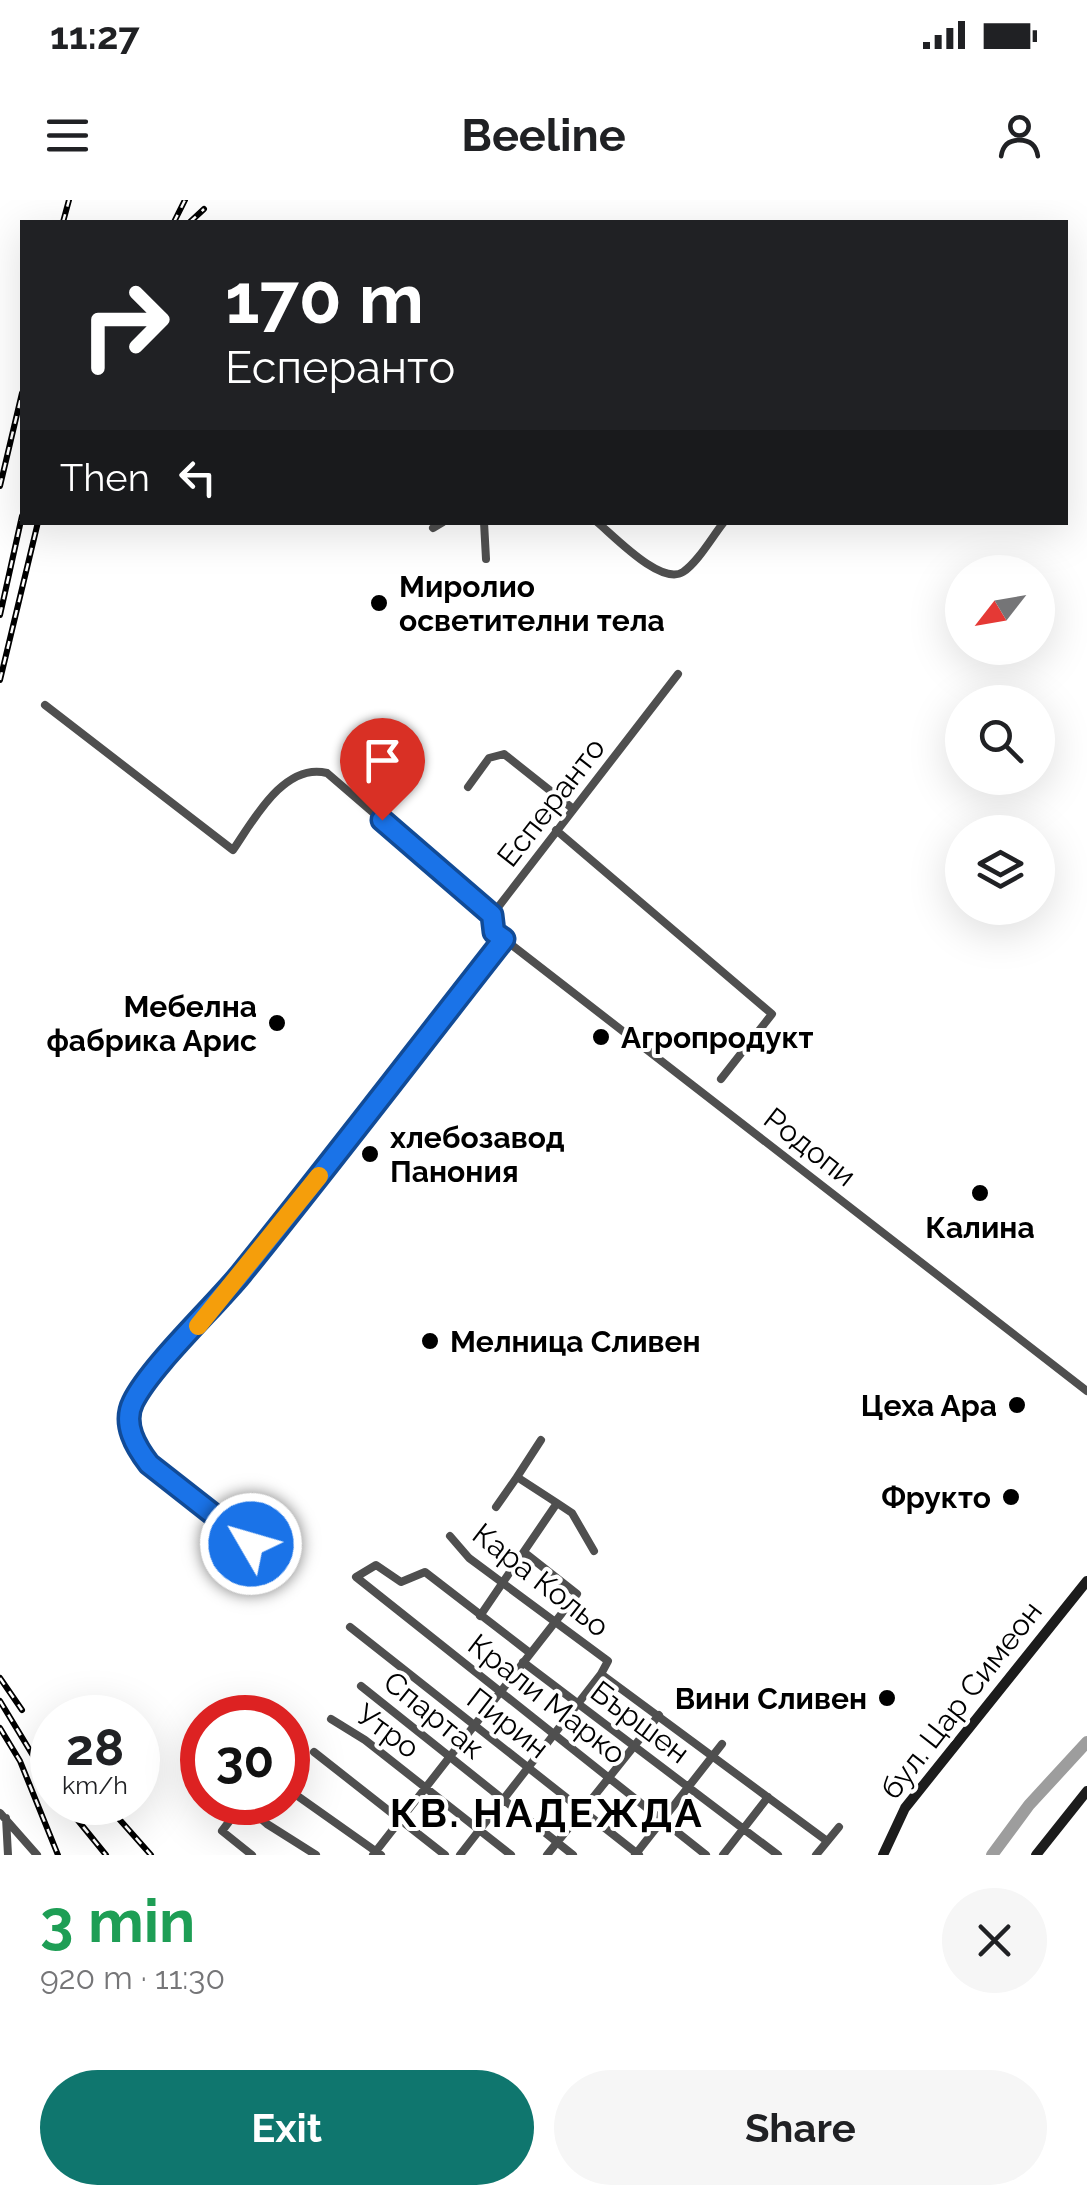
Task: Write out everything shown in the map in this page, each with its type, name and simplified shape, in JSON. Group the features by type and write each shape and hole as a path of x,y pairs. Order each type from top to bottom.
{"main road":[{"name":"бул. Цар Симеон","path":"883,1855 905,1808 1087,1581"},
{"path":"1036,1855 1087,1791"}],"street":[{"path":"433,528 438,525"},
{"path":"484,525 486,559"},
{"path":"601,525 658,573 672,575 683,572 722,525"},
{"name":"Есперанто","path":"492,915 678,674"},
{"path":"45,705 233,850 292,778 307,770 326,773 492,915 494,932 504,939 230,1287 132,1402 128,1417 138,1450 149,1464 251,1544"},
{"path":"468,787 490,758 504,754 572,808"},
{"path":"556,830 772,1014 721,1079"},
{"name":"Родопи","path":"504,939 1087,1391"},
{"path":"496,1508 541,1440"},
{"path":"517,1477 572,1513 594,1551"},
{"path":"530,1653 480,1616 557,1503"},
{"name":"Кара Кольо","path":"450,1536 504,1585 608,1661 601,1674 828,1841"},
{"path":"310,1805 376,1854 577,1594 525,1553"},
{"name":"Крали Марко","path":"480,1616 424,1572 402,1582 373,1566 356,1578 356,1582 706,1855"},
{"name":"Пирин","path":"350,1626 637,1854"},
{"name":"Бършен","path":"523,1662 778,1855"},
{"path":"460,1855 601,1674"},
{"name":"Спартак","path":"361,1686 572,1855"},
{"path":"547,1855 659,1715"},
{"name":"Утро","path":"331,1719 426,1787 511,1855"},
{"path":"637,1854 722,1744"},
{"path":"314,1752 445,1855"},
{"path":"723,1855 768,1797"},
{"path":"252,1855 222,1831 244,1803 316,1855"},
{"path":"3,1815 8,1855"},
{"path":"3,1815 37,1855"},
{"path":"816,1855 839,1827"}],"waterway":[{"path":"992,1855 1029,1805 1087,1742"}],"railway":[{"path":"64,220 69,200"},
{"path":"175,220 185,200"},
{"path":"192,220 204,209"},
{"path":"0,486 20,401"},
{"path":"0,615 20,525"},
{"path":"0,680 37,525"},
{"path":"0,1678 22,1710"},
{"path":"0,1701 30,1751"},
{"path":"0,1728 20,1761 58,1855"},
{"path":"82,1825 106,1855"},
{"path":"124,1825 151,1855"}],"slow traffic":[{"path":"198,1326 319,1176"}],"place":[{"name":"Миролио осветителни тела","path":"379,603"},
{"name":"Мебелна фабрика Арис","path":"277,1023"},
{"name":"Агропродукт","path":"601,1037"},
{"name":"хлебозавод Панония","path":"370,1154"},
{"name":"Калина","path":"980,1193"},
{"name":"Мелница Сливен","path":"430,1341"},
{"name":"Цеха Ара","path":"1017,1405"},
{"name":"Фрукто","path":"1011,1497"},
{"name":"Вини Сливен","path":"887,1698"}],"district":[{"name":"КВ. НАДЕЖДА","path":"547,1812"}],"route":[{"path":"251,1544 149,1464 138,1450 128,1417 132,1402 150,1379 246,1268 504,939 494,932 492,915 382,820"}]}
